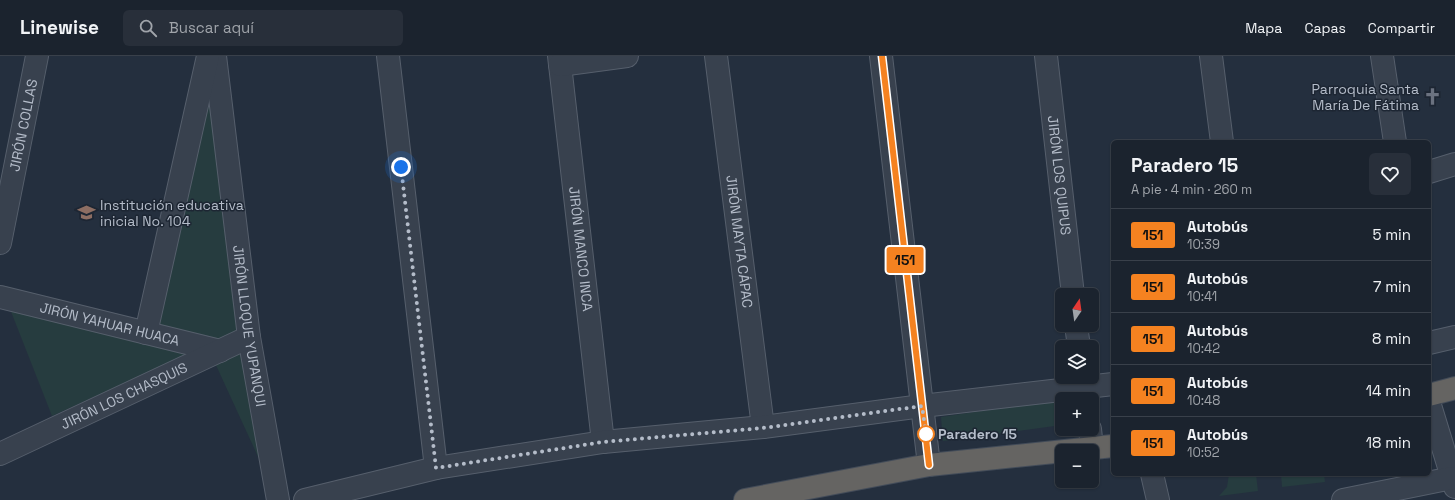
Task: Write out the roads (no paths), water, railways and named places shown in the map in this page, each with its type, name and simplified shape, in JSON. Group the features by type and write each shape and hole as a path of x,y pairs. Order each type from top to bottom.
{"highway":[{"path":"1431,394 1455,388"},
{"path":"745,500 929,465 1099,441"}],"street":[{"name":"JIRÓN COLLAS","path":"0,243 37,56"},
{"path":"146,333 208,56"},
{"name":"JIRÓN LLOQUE YUPANQUI","path":"215,56 248,337 278,500"},
{"path":"388,56 436,468"},
{"path":"559,60 627,56"},
{"name":"JIRÓN MAYTA CÁPAC","path":"716,56 763,428"},
{"path":"882,56 929,465"},
{"name":"JIRÓN LOS QUIPUS","path":"1046,56 1072,288"},
{"path":"1211,56 1222,140"},
{"path":"1382,56 1395,140"},
{"name":"JIRÓN MANCO INCA","path":"559,60 603,442"},
{"path":"1431,171 1455,164"},
{"name":"JIRÓN YAHUAR HUACA","path":"0,297 220,351"},
{"name":"JIRÓN LOS CHASQUIS","path":"0,454 248,337"},
{"path":"1431,343 1455,337"},
{"path":"305,500 436,468 603,442 763,428 922,406 1111,384"},
{"path":"1343,500 1453,482 1449,446 1431,406"},
{"path":"1152,476 1158,500"}],"place":[{"name":"Parroquia Santa María De Fátima","path":"1432,97"},
{"name":"Institución educativa inicial No. 104","path":"87,213"},
{"name":"Paradero 15","path":"926,434"}]}
